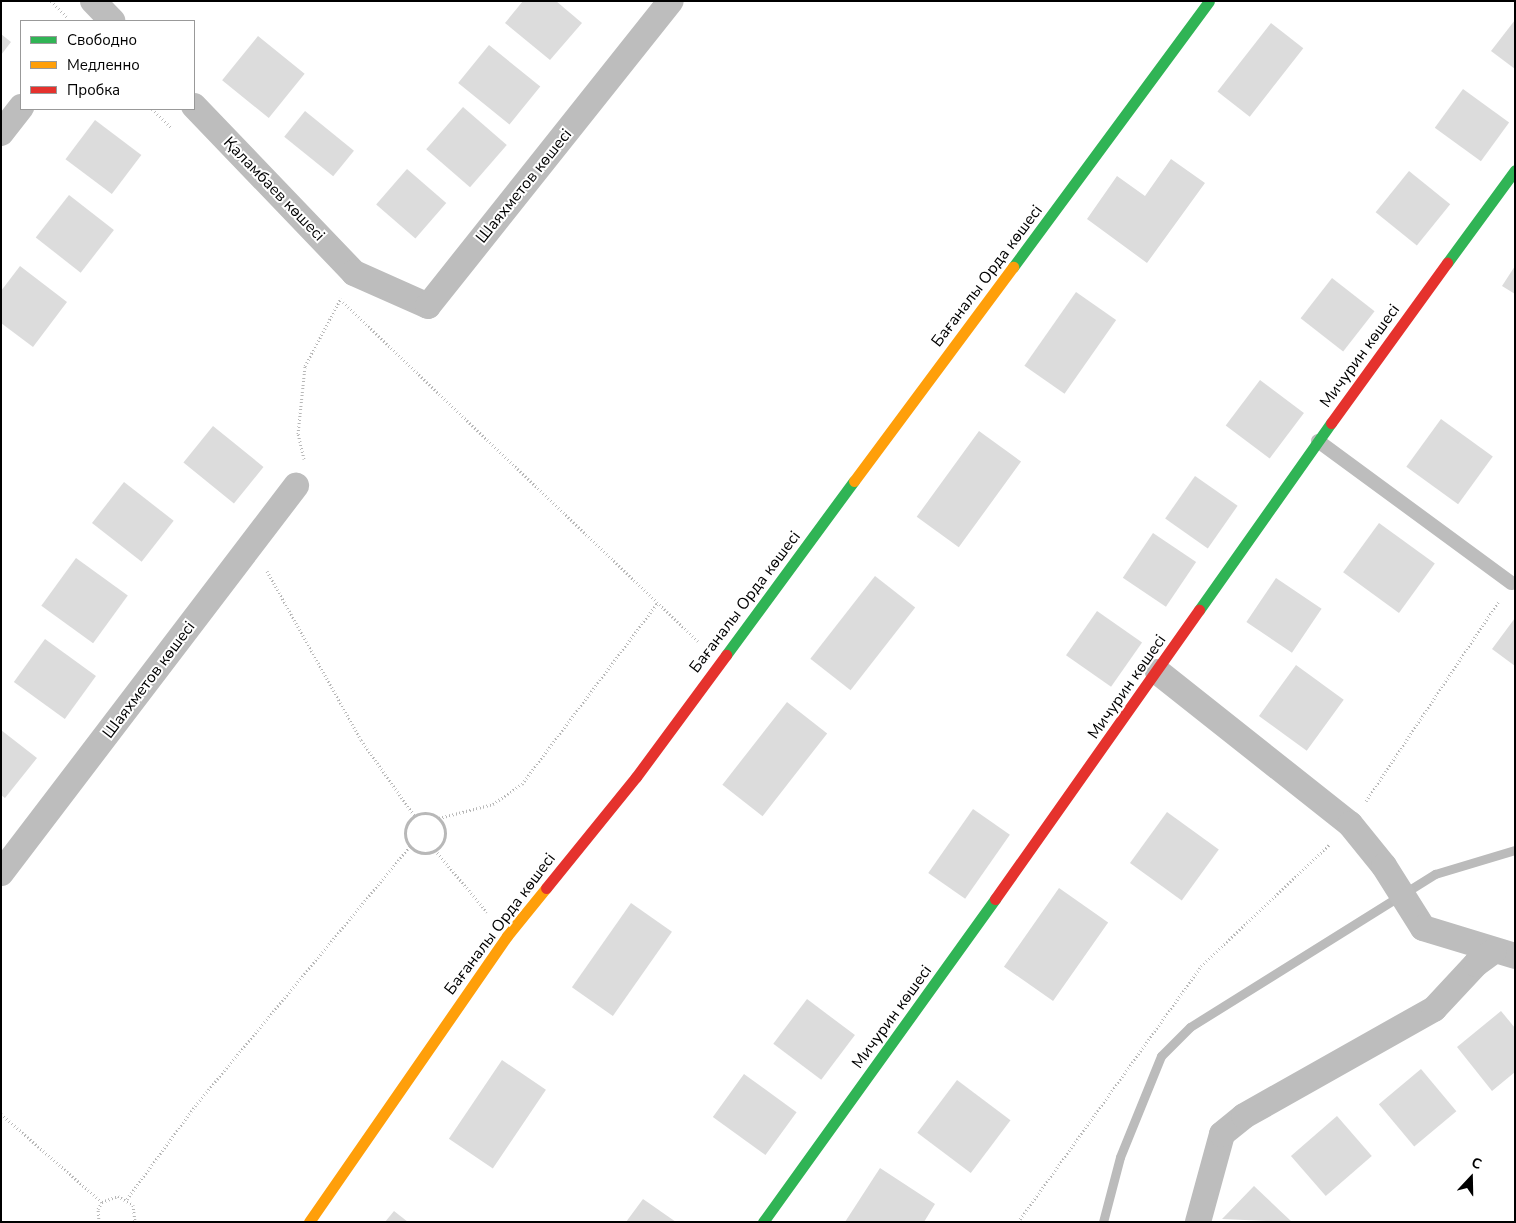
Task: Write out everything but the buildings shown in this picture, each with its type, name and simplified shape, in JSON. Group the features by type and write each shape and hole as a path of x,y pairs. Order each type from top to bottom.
{"street":[{"name":"Шаяхметов көшесі","path":"354,272 428,306 671,1"},
{"name":"Бағаналы Орда көшесі","path":"309,1222 507,936 636,777 1209,1"},
{"name":"Қаламбаев көшесі","path":"195,107 354,272"},
{"path":"1,133 20,108"},
{"name":"Мичурин көшесі","path":"763,1222 888,1052 1158,672 1318,441 1515,170"},
{"name":"Шаяхметов көшесі","path":"1,873 296,486"},
{"path":"1158,672 1350,824 1384,866 1423,928 1504,953"},
{"path":"1198,1222 1222,1134 1244,1116 1434,1009 1476,964 1504,953"}],"lane":[{"path":"1318,441 1511,582"}],"path":[{"path":"51,1 70,20"},
{"path":"153,110 173,130"},
{"path":"296,486 304,457 298,434 305,366 354,272"},
{"path":"333,292 721,662"},
{"path":"252,544 361,740 414,815"},
{"path":"1018,1222 1201,966 1350,824 1511,582"},
{"path":"439,818 445,835 435,850 417,852 410,846 404,829 414,815 423,812 439,818 493,804 522,784 658,602"},
{"path":"127,1199 194,1106 410,846"},
{"path":"435,850 507,936"},
{"path":"1,1114 102,1202"},
{"path":"99,1222 98,1209 102,1202 118,1196 127,1199 136,1213 134,1222"}],"waterway":[{"path":"1103,1222 1120,1157 1161,1056 1190,1027 1435,874 1515,850"}],"traffic: fast":[{"path":"1013,267 1209,1"},
{"path":"1447,263 1515,170"},
{"path":"1199,610 1331,423"},
{"path":"726,655 854,481"},
{"path":"763,1222 995,899"}],"traffic: slow":[{"path":"854,481 1013,267"},
{"path":"309,1222 507,936 546,888"}],"traffic: jam":[{"path":"1331,423 1447,263"},
{"path":"995,899 1199,610"},
{"path":"546,888 636,777 726,655"}]}
